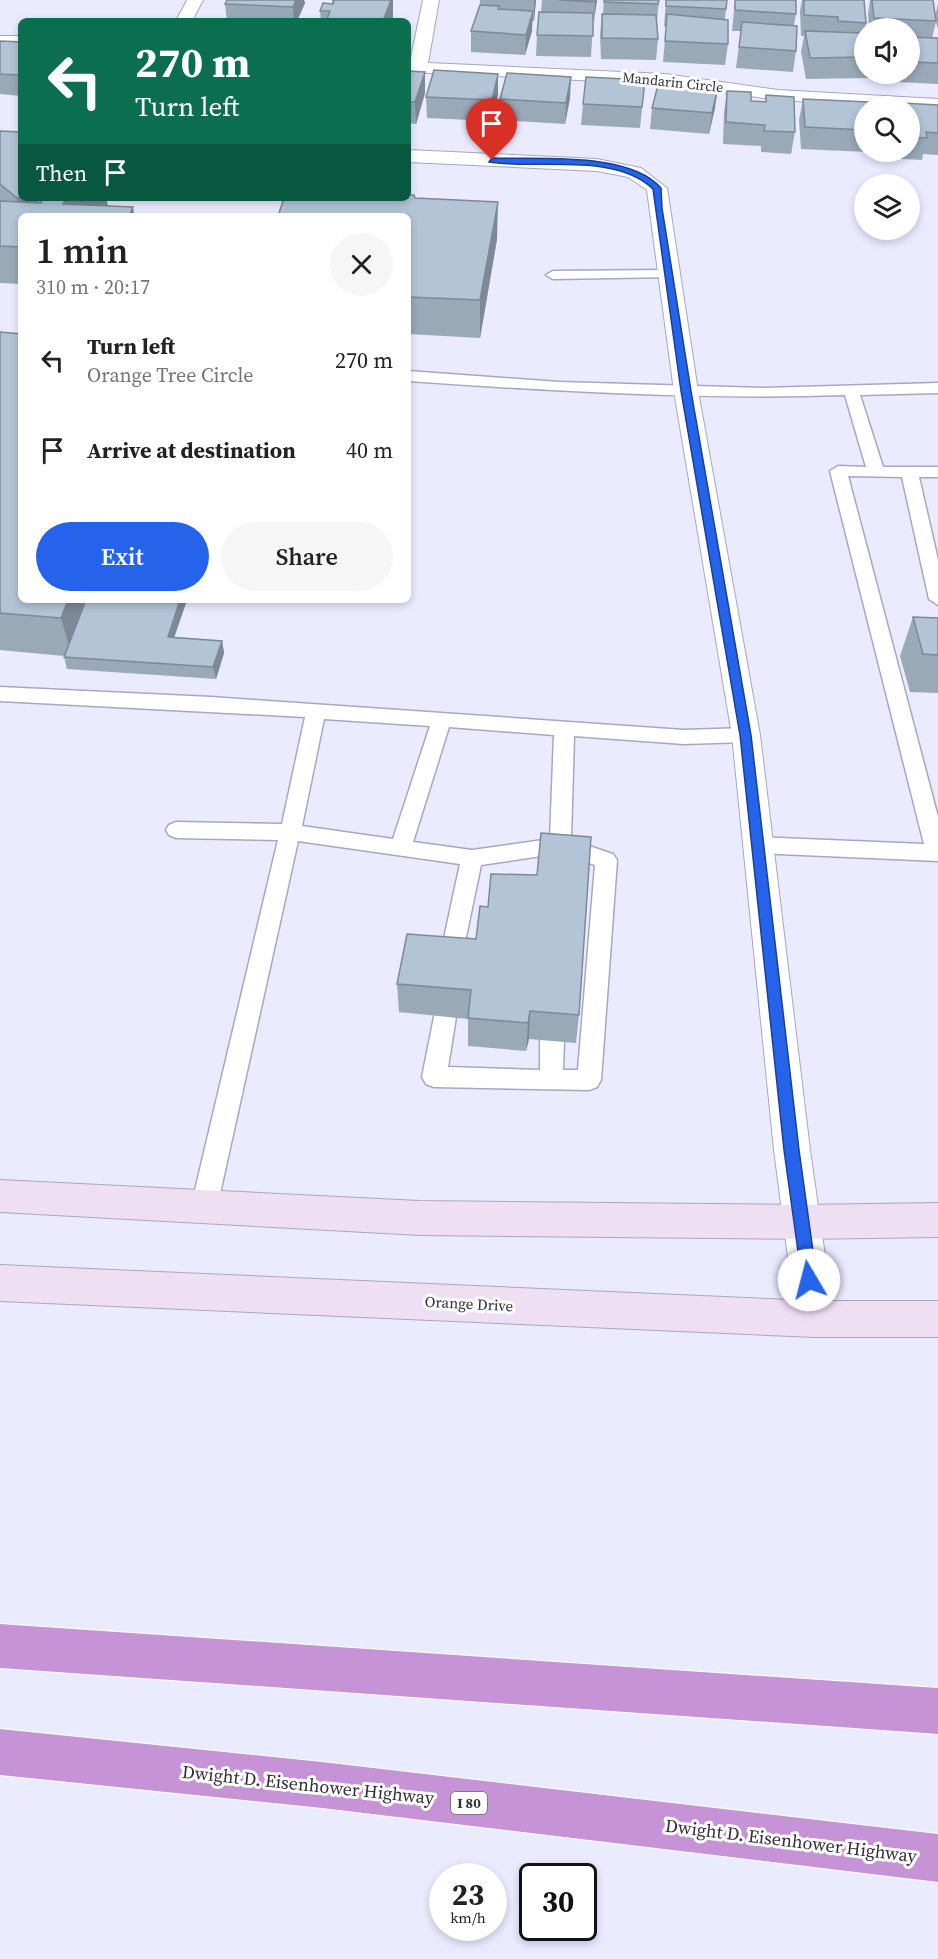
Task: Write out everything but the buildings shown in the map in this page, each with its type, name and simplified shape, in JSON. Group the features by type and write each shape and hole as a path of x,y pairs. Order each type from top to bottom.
{"highway":[{"path":"0,1646 938,1711"},
{"name":"Dwight D. Eisenhower Highway","path":"0,1752 322,1785 938,1858"}],"street":[{"path":"186,18 195,0"},
{"path":"413,68 431,0"},
{"path":"0,41 18,41"},
{"name":"Mandarin Circle","path":"413,68 665,79 778,95 938,104"},
{"path":"411,156 597,165 634,172 657,188 686,391 746,735 801,1222 815,1319"},
{"path":"0,1196 420,1218 801,1222 938,1220"},
{"name":"Orange Drive","path":"0,1283 815,1319 938,1319"}],"lane":[{"path":"554,275 668,274"},
{"path":"411,376 559,387 764,393 938,388"},
{"path":"851,390 876,472"},
{"path":"758,845 938,854 838,471 938,472"},
{"path":"909,471 938,599"},
{"path":"0,694 315,711 684,737 746,735"},
{"path":"204,1207 215,1148 313,732 315,711"},
{"path":"401,848 442,720"},
{"path":"564,728 564,856"},
{"path":"176,830 290,832 472,858 564,856 606,860 589,1080 434,1077 445,1017"},
{"path":"449,966 472,858"},
{"path":"551,1080 552,1041"}],"route":[{"path":"492,160 620,168 648,179 657,188 658,208 686,391 746,735 792,1150 809,1280"}]}
